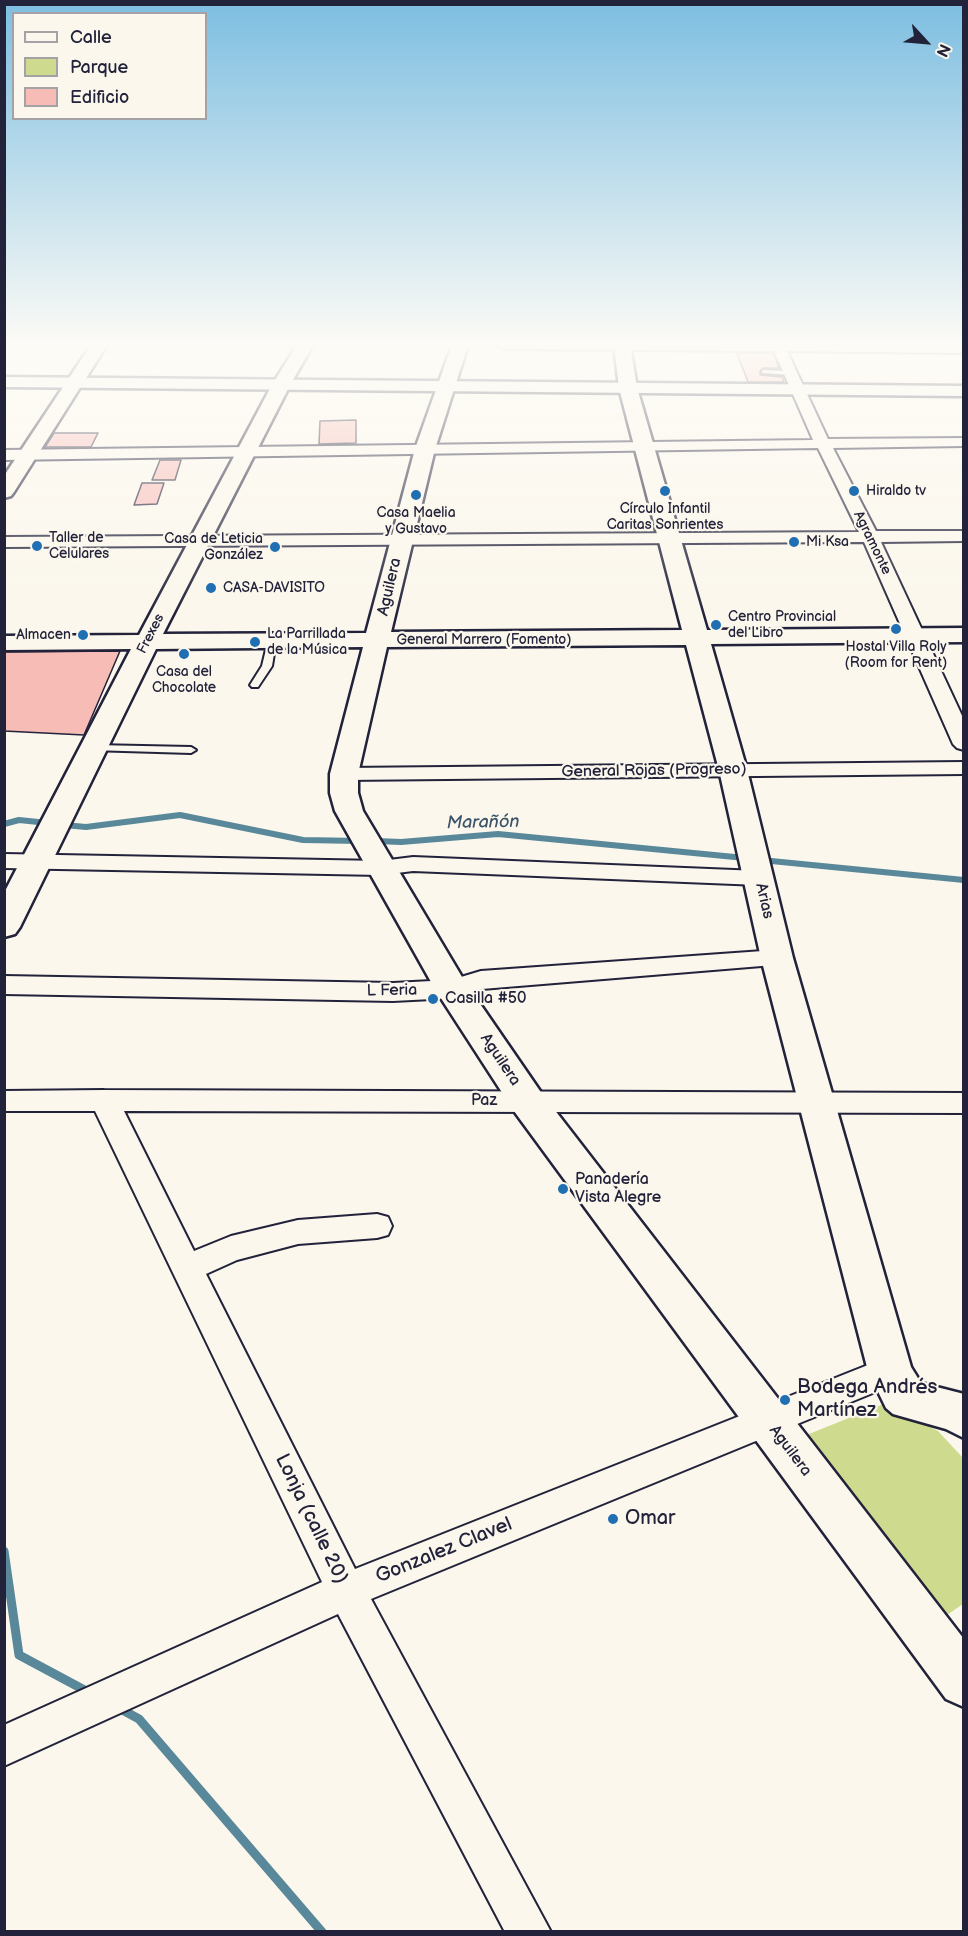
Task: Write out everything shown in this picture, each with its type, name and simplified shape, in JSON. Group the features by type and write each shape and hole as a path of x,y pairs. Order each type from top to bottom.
{"street":[{"path":"4,492 41,435"},
{"name":"Frexes","path":"4,927 254,435"},
{"name":"Aguilera","path":"429,435 401,539 344,774 344,793 349,811 452,989 527,1101 963,1680"},
{"name":"Arias","path":"642,435 733,770 777,958 890,1371 902,1394 909,1400 962,1415"},
{"name":"Agramonte","path":"819,435 870,536 963,744"},
{"path":"4,455 963,442"},
{"path":"4,542 963,536"},
{"name":"General Marrero (Fomento)","path":"4,643 963,635"},
{"name":"General Rojas (Progreso)","path":"344,774 963,768"},
{"path":"4,861 41,851 372,851 413,864 756,867"},
{"name":"L Feria","path":"4,985 393,992 452,989 481,980 777,958"},
{"name":"Lonja (calle 20)","path":"104,1100 346,1591 529,1932"},
{"name":"Paz","path":"4,1101 963,1103"},
{"path":"187,1268 231,1249 298,1232 377,1226"},
{"name":"Gonzalez Clavel","path":"4,1746 346,1591 890,1371"}],"lane":[{"path":"255,685 267,666 272,641"},
{"path":"94,748 191,750"}],"green space":[{"path":"886,1403 938,1431 963,1458 963,1604 944,1617 799,1438"}],"building":[{"path":"52,435 97,435 91,447 45,447"},
{"path":"319,435 356,435 356,443 319,444"},
{"path":"160,460 181,460 175,480 152,480"},
{"path":"142,483 164,483 157,504 134,505"},
{"path":"120,651 84,735 4,731 4,652"}],"waterway":[{"name":"Marañón","path":"64,825 86,827 180,815 303,840 360,841"},
{"name":"Marañón","path":"4,824 19,820 48,823"},
{"name":"Marañón","path":"376,841 401,842 498,834 745,858"},
{"name":"Marañón","path":"761,860 964,880"},
{"path":"4,1551 19,1655 90,1693"},
{"path":"117,1707 139,1719 322,1932"}],"place":[{"name":"Círculo Infantil Caritas Sonrientes","path":"665,491"},
{"name":"Hiraldo tv","path":"854,491"},
{"name":"Casa Maelia y Gustavo","path":"416,495"},
{"name":"Mi Ksa","path":"794,542"},
{"name":"Taller de Celulares","path":"37,546"},
{"name":"Casa de Leticia González","path":"275,547"},
{"name":"CASA-DAVISITO","path":"211,588"},
{"name":"Centro Provincial del Libro","path":"716,625"},
{"name":"Hostal Villa Roly (Room for Rent)","path":"896,629"},
{"name":"Almacen","path":"83,635"},
{"name":"La Parrillada de la Música","path":"255,642"},
{"name":"Casa del Chocolate","path":"184,654"},
{"name":"Casilla #50","path":"433,999"},
{"name":"Panadería Vista Alegre","path":"563,1189"},
{"name":"Bodega Andrés Martínez","path":"785,1400"},
{"name":"Omar","path":"613,1519"}]}
